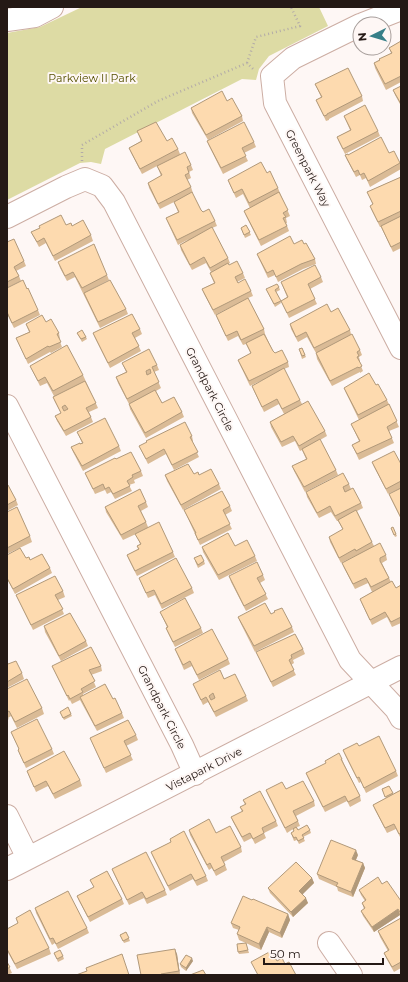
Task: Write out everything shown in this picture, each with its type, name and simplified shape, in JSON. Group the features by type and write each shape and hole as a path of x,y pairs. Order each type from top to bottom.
{"street":[{"path":"7,20 34,16 52,7"},
{"path":"384,16 401,9"},
{"path":"272,76 292,58 352,29"},
{"name":"Greenpark Way","path":"272,76 275,103 401,348"},
{"name":"Grandpark Circle","path":"7,217 85,179 102,186 114,202 350,660 396,708 401,718"},
{"name":"Grandpark Circle","path":"7,406 178,738 195,774"},
{"name":"Vistapark Drive","path":"7,869 195,774 401,667"},
{"path":"7,816 28,858"},
{"path":"329,943 351,975"}],"path":[{"path":"82,162 82,145 158,101 247,63 256,37 300,26 291,7"},
{"path":"247,63 255,71 272,76"}],"green space":[{"name":"Parkview II Park","path":"82,7 319,7 328,26 269,56 259,69 256,80 242,79 105,149 101,164 91,162 80,163 7,200 7,33 40,27"}],"building":[{"path":"401,41 401,76 385,84 374,63 386,56 392,56 392,46"},
{"path":"348,68 362,96 324,116 316,100 322,97 315,84"},
{"path":"401,86 401,104 393,90"},
{"path":"222,91 227,101 232,98 242,116 206,135 191,108"},
{"path":"365,105 378,131 343,149 337,137 351,130 344,116"},
{"path":"156,122 167,141 172,138 178,149 140,169 129,148 142,141 137,131"},
{"path":"244,122 254,142 242,148 246,156 221,168 207,141"},
{"path":"381,137 389,153 394,151 400,163 368,181 364,173 360,175 358,170 354,172 345,155 348,155"},
{"path":"185,152 191,165 187,167 189,173 185,175 191,187 158,204 148,183 162,175 157,166"},
{"path":"261,162 267,173 270,171 278,188 249,203 242,189 234,193 228,180"},
{"path":"401,177 401,211 378,222 370,206 373,204 367,192"},
{"path":"192,192 201,210 203,212 209,209 215,221 177,240 166,218 179,212 174,202"},
{"path":"279,192 288,210 283,213 286,217 283,218 287,226 259,240 244,211"},
{"path":"61,215 66,225 71,223 72,226 83,220 91,235 53,256 44,238 37,242 31,232 40,228 39,226"},
{"path":"401,216 401,242 391,247 381,226"},
{"path":"246,225 250,232 244,235 241,228"},
{"path":"212,227 228,258 210,268 204,257 190,265 180,245"},
{"path":"290,236 294,244 302,240 304,244 306,243 315,259 301,264 276,277 273,270 267,273 257,254"},
{"path":"14,239 24,261 14,267 19,276 7,282 7,242"},
{"path":"94,244 107,275 82,288 73,272 65,276 58,262"},
{"path":"237,261 243,273 235,277 238,283 245,279 251,291 213,310 202,289 215,283 210,273 228,263 229,265"},
{"path":"315,265 321,277 308,284 315,299 287,313 281,301 288,297 281,282"},
{"path":"23,280 38,310 12,323 7,312 7,288"},
{"path":"110,280 126,309 98,322 84,293"},
{"path":"277,284 279,287 275,290 281,301 274,304 266,289"},
{"path":"248,298 264,329 241,340 237,331 226,336 216,315"},
{"path":"327,304 331,312 338,308 350,330 314,348 306,332 296,337 290,324"},
{"path":"132,314 140,329 132,333 139,346 108,363 93,333"},
{"path":"42,315 46,322 51,319 59,333 57,334 61,342 49,347 48,346 26,359 16,338 30,332 26,324"},
{"path":"82,330 86,337 81,339 77,333"},
{"path":"264,334 273,351 275,353 282,350 288,362 249,381 238,360 251,353 246,343"},
{"path":"352,334 360,350 357,352 359,356 357,357 362,366 330,381 316,353"},
{"path":"67,345 83,375 53,391 45,377 38,381 30,366"},
{"path":"302,348 305,355 302,356 299,349"},
{"path":"149,349 157,365 152,367 159,382 127,399 116,377 127,372 122,363","holes":["150,369 151,373 147,375 146,371"]},
{"path":"284,368 300,400 282,409 277,399 262,407 252,386"},
{"path":"369,373 376,385 378,384 387,400 358,415 344,388"},
{"path":"85,381 96,403 86,408 91,417 64,431 55,416 61,413 53,397","holes":["65,405 68,409 64,411 62,407"]},
{"path":"155,390 162,403 174,397 182,412 145,433 129,404"},
{"path":"308,401 325,431 299,446 293,436 281,442 270,422"},
{"path":"389,404 397,421 387,427 392,438 357,454 352,445 360,441 351,424"},
{"path":"105,418 119,446 82,466 71,447 83,443 77,432"},
{"path":"185,422 192,436 190,437 198,452 172,465 164,449 146,459 139,446"},
{"path":"320,439 336,470 304,487 292,466 307,459 302,449"},
{"path":"394,451 401,464 401,481 386,489 372,462"},
{"path":"131,452 141,471 132,475 133,477 127,481 130,486 113,494 109,487 105,489 103,484 93,489 85,473"},
{"path":"188,464 194,474 198,472 199,475 211,469 219,484 181,505 165,475"},
{"path":"343,473 349,484 343,487 345,492 353,488 361,503 335,516 330,506 317,513 306,492"},
{"path":"7,485 16,500 7,505"},
{"path":"401,488 401,518 389,494"},
{"path":"140,489 146,502 138,506 146,522 121,535 105,507"},
{"path":"222,491 230,506 223,510 230,524 198,540 184,510"},
{"path":"17,507 30,536 7,548 7,512"},
{"path":"356,510 372,542 339,558 329,537 343,529 338,520"},
{"path":"159,522 173,552 135,571 127,555 139,549 137,546 141,544 135,534"},
{"path":"393,527 396,534 394,535 391,528"},
{"path":"228,533 235,546 247,540 255,556 218,575 202,547"},
{"path":"380,543 386,555 380,558 380,561 389,578 371,587 366,578 353,584 342,563"},
{"path":"20,548 26,558 29,557 30,560 42,554 50,568 13,589 7,578 7,555"},
{"path":"201,555 204,561 198,565 194,558"},
{"path":"176,558 192,588 161,604 154,590 146,593 139,578"},
{"path":"257,562 263,575 257,578 266,594 244,606 229,576"},
{"path":"55,576 63,591 55,595 63,609 31,625 16,595"},
{"path":"392,581 396,588 401,585 401,617 391,622 385,612 370,620 360,599"},
{"path":"185,598 201,628 173,642 166,628 168,627 160,612"},
{"path":"265,603 271,614 282,608 292,627 254,646 238,617"},
{"path":"70,613 86,641 59,656 44,626"},
{"path":"212,629 228,659 197,675 190,661 183,665 175,649"},
{"path":"295,634 303,649 291,655 292,658 289,660 294,670 271,682 256,652"},
{"path":"91,647 101,666 89,670 95,681 81,689 83,692 70,699 52,666"},
{"path":"16,661 22,673 7,682 7,662 8,664"},
{"path":"220,670 224,679 235,674 246,696 214,712 206,697 201,700 193,684","holes":["213,693 215,698 211,700 209,696"]},
{"path":"27,679 42,708 15,722 9,711 7,712 7,689"},
{"path":"105,684 113,699 115,698 122,713 95,726 80,697"},
{"path":"68,707 71,714 63,718 60,712"},
{"path":"37,719 52,749 24,763 11,732"},
{"path":"128,720 136,735 124,741 131,755 104,768 90,738"},
{"path":"379,736 396,771 364,788 359,777 357,778 343,750 357,743 359,746"},
{"path":"64,751 80,780 53,794 46,781 34,787 27,771"},
{"path":"339,753 360,796 348,802 345,796 323,807 306,773 326,763 325,761"},
{"path":"303,781 314,801 293,811 298,821 285,828 266,790 282,782 286,789"},
{"path":"389,786 393,793 385,797 382,789"},
{"path":"401,790 401,833 399,834 394,824 385,828 373,805"},
{"path":"260,791 276,821 262,828 264,833 253,839 250,833 242,837 231,817 243,811 240,807 246,804 243,800"},
{"path":"209,819 216,833 230,826 241,847 221,857 225,865 214,871 210,863 207,865 189,830"},
{"path":"307,825 310,830 302,835 304,838 298,841 296,837 294,838 291,833 294,831 293,829 296,827 298,830"},
{"path":"184,831 206,876 195,881 191,874 168,886 151,852 171,842 170,839"},
{"path":"331,840 356,850 352,859 363,863 351,892 336,886 338,883 317,874"},
{"path":"146,852 165,890 146,899 142,892 127,900 112,869"},
{"path":"296,862 312,878 299,891 306,898 291,912 268,888"},
{"path":"107,871 122,899 88,917 77,896 94,887 90,880"},
{"path":"378,877 382,884 387,881 401,901 401,912 398,909 372,927 361,911 365,908 362,903 366,900 359,890"},
{"path":"68,891 87,928 56,944 53,938 50,939 35,908"},
{"path":"243,896 288,914 280,933 267,927 259,944 237,934 240,927 231,923"},
{"path":"30,910 49,948 15,964 7,949 7,929 18,923 16,918"},
{"path":"401,918 401,962 392,967 384,953 389,950 378,931"},
{"path":"126,932 129,938 123,941 120,935"},
{"path":"246,943 248,950 238,952 237,944"},
{"path":"175,949 179,971 161,975 141,975 137,955"},
{"path":"60,950 63,956 57,959 54,953"},
{"path":"271,951 277,961 282,958 285,964 289,962 296,975 258,975 251,962"},
{"path":"122,954 129,975 76,975 87,971 86,968"},
{"path":"186,955 192,958 186,968 180,964"},
{"path":"7,962 10,967 7,969"},
{"path":"203,970 206,975 190,975"}]}
